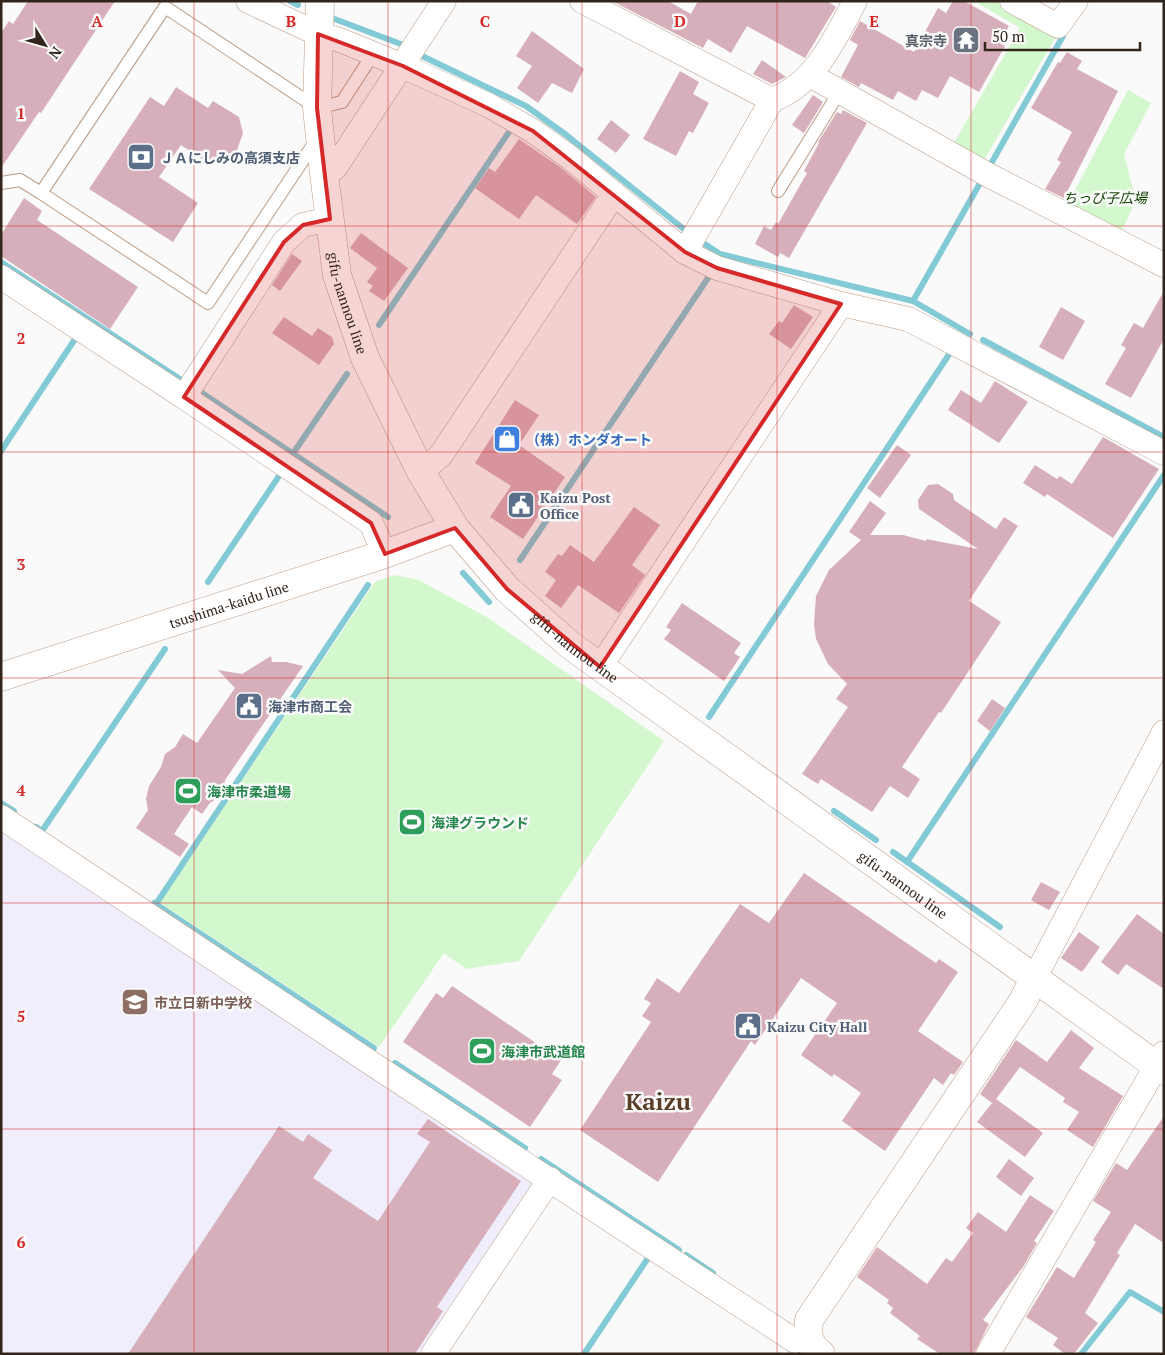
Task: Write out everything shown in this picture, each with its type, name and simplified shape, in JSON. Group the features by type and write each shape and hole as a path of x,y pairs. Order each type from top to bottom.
{"main road":[{"name":"gifu-nannou line","path":"320,1 317,108 337,275 365,358 421,472 455,528 507,589 570,645 1034,979 1161,1063"},
{"name":"tsushima-kaidu line","path":"1,677 385,554 455,528"},
{"path":"802,1346 809,1320 1023,1001 1034,979"}],"street":[{"path":"248,1 318,34 403,66 490,106 533,131 568,156 685,252 717,268 841,304 908,319 1164,453"},
{"path":"324,174 335,168 444,1"},
{"path":"582,1 772,100"},
{"path":"685,252 772,100 788,94 810,75 826,55 855,1"},
{"path":"1012,1 1058,26 1076,1"},
{"path":"810,75 990,176 1164,265"},
{"path":"421,472 440,455 614,194"},
{"path":"184,397 284,242 303,225 330,219"},
{"path":"1,277 371,523 385,554"},
{"path":"600,667 841,304"},
{"path":"1034,979 1164,732"},
{"path":"1,817 802,1346"},
{"path":"988,1354 1161,1063"},
{"path":"433,1354 550,1179"}],"lane":[{"path":"41,193 165,7 317,108 342,102 374,54"},
{"path":"778,191 840,92"},
{"path":"1,184 20,180 208,304 320,136"}],"highlighted area":[{"path":"318,34 403,66 533,131 685,252 717,268 841,304 600,667 507,589 455,528 385,554 371,523 184,397 284,242 303,225 330,219 317,108"}],"shaded area":[{"name":"市立日新中学校","path":"1,825 535,1178 418,1354 1,1354"}],"green space":[{"path":"974,1 997,1 1057,35 984,160 954,143 1020,28"},
{"name":"ちっび子広場","path":"1128,90 1151,103 1124,154 1136,201 1119,236 1065,209"},
{"name":"海津グラウンド","path":"394,575 419,580 488,618 664,741 519,961 466,969 444,953 379,1047 160,903 375,582"}],"building":[{"path":"28,1 115,1 41,113 39,112 1,168 1,33 9,21 13,24"},
{"path":"612,1 668,1 691,14 698,1 827,1 836,7 805,58 747,26 731,53 708,39 703,48"},
{"path":"953,1 964,1 1009,26 999,43 1005,46 979,92 950,76 938,98 922,90 916,101 898,91 893,100 861,83 859,87 841,77 858,45 850,40 860,21 914,52 938,8 946,13"},
{"path":"532,31 584,69 572,93 552,83 538,103 517,88 532,66 516,56"},
{"path":"1067,52 1082,61 1077,69 1118,91 1064,198 1045,189 1061,162 1057,160 1072,132 1031,108 1058,62 1060,63"},
{"path":"762,60 786,77 772,84 753,74"},
{"path":"680,71 699,82 693,94 709,103 693,133 689,131 676,156 643,139"},
{"path":"176,87 208,108 213,101 239,117 243,133 237,150 231,157 215,163 208,163 181,145 159,177 198,203 173,242 89,189 150,97 164,106"},
{"path":"813,95 823,102 804,133 792,125"},
{"path":"843,110 867,123 789,258 780,253 778,257 755,244 764,226 771,230 776,222 778,224 807,173 804,171 818,142 837,112 841,114"},
{"path":"611,120 630,135 616,153 597,139"},
{"path":"519,139 560,167 596,197 577,224 536,195 519,219 475,188 489,168 495,172"},
{"path":"24,198 42,211 37,220 138,287 110,329 1,256 1,235"},
{"path":"361,233 408,268 384,301 369,291 373,286 367,282 377,268 350,248"},
{"path":"292,254 302,261 280,291 272,285"},
{"path":"1164,291 1164,339 1131,398 1105,384 1126,348 1121,345 1134,323 1143,328"},
{"path":"794,305 813,317 791,349 769,334 779,321 782,323"},
{"path":"1061,307 1085,321 1063,360 1039,347"},
{"path":"284,317 312,336 318,328 332,337 334,344 319,365 272,333"},
{"path":"995,381 1028,402 999,443 948,410 961,390 981,403"},
{"path":"515,400 539,415 519,445 565,477 523,539 490,517 511,486 475,463"},
{"path":"1103,437 1159,469 1113,538 1047,494 1045,497 1023,483 1035,465 1057,479 1060,476 1072,484"},
{"path":"897,445 911,455 880,498 867,488"},
{"path":"938,484 953,494 954,500 996,529 1004,517 1018,526 969,601 1001,622 941,713 939,712 902,767 920,779 908,798 890,786 872,812 821,779 818,784 802,774 848,707 836,699 847,684 828,664 816,639 814,624 816,596 829,570 861,540 849,532 870,501 886,513 870,535 903,535 926,541 926,539 978,549 919,509 918,500 928,485"},
{"path":"634,507 660,525 632,565 645,575 619,613 578,585 561,608 545,596 556,580 545,572 558,554 562,556 570,545 594,562"},
{"path":"682,603 741,643 734,653 740,657 724,681 664,639 671,630 666,627"},
{"path":"271,656 272,662 286,662 303,666 225,780 223,791 219,797 210,803 202,814 192,807 174,834 189,844 180,857 136,828 148,810 146,799 149,786 161,767 165,754 175,747 183,734 197,743 235,688 218,670 242,674"},
{"path":"992,699 1005,708 990,731 977,721"},
{"name":"Kaizu City Hall","path":"804,873 936,963 939,959 958,972 918,1031 963,1062 954,1075 951,1073 943,1085 934,1078 885,1151 842,1121 861,1093 834,1074 832,1077 801,1055 837,1003 801,978 755,1045 751,1041 658,1182 580,1130 651,1022 642,1016 651,1003 644,999 657,978 679,993 740,904 769,923"},
{"path":"1041,882 1060,892 1049,910 1031,900"},
{"path":"1137,914 1164,934 1164,989 1126,964 1118,975 1101,962"},
{"path":"1079,932 1100,947 1082,972 1061,958"},
{"name":"海津市武道館","path":"452,986 561,1060 552,1074 562,1080 530,1127 403,1042 436,993 443,998"},
{"path":"1071,1030 1094,1048 1079,1068 1123,1096 1093,1147 1067,1130 1079,1112 1063,1102 1065,1098 1020,1067 996,1099 1043,1133 1025,1157 977,1122 992,1103 980,1094 1016,1040 1047,1062"},
{"path":"1164,1116 1164,1243 1135,1224 1117,1253 1120,1255 1085,1313 1098,1323 1074,1354 1065,1354 1053,1345 1058,1338 1026,1317 1057,1267 1074,1278 1096,1242 1093,1240 1111,1212 1093,1201 1116,1163 1127,1170"},
{"path":"428,1119 521,1181 437,1307 443,1311 415,1354 128,1354 279,1126 303,1142 308,1134 332,1150 313,1178 378,1221 430,1142 417,1134"},
{"path":"1009,1159 1034,1178 1021,1196 996,1177"},
{"path":"1030,1195 1054,1211 1034,1241 1037,1243 1023,1267 983,1320 989,1324 974,1354 940,1354 917,1339 920,1336 890,1313 893,1308 887,1303 889,1300 857,1277 877,1247 927,1284 946,1258 952,1262 973,1233 966,1228 978,1212 1006,1232"}],"waterway":[{"path":"290,1 298,5"},
{"path":"332,18 406,46"},
{"path":"992,162 1063,36"},
{"path":"420,55 526,106 565,134 685,230"},
{"path":"379,325 513,126"},
{"path":"913,301 979,185"},
{"path":"700,241 720,254 913,301 970,334"},
{"path":"1,262 183,381"},
{"path":"520,560 710,275"},
{"path":"1,451 77,336"},
{"path":"983,340 1164,437"},
{"path":"709,717 950,353"},
{"path":"292,455 347,374"},
{"path":"202,393 388,517"},
{"path":"208,582 283,470"},
{"path":"907,862 1164,475"},
{"path":"463,573 489,602"},
{"path":"156,904 368,585"},
{"path":"36,827 42,831 165,649"},
{"path":"1,803 14,811"},
{"path":"834,811 876,840"},
{"path":"893,852 1000,927"},
{"path":"154,903 374,1048"},
{"path":"395,1063 525,1148"},
{"path":"541,1159 679,1250"},
{"path":"686,1255 713,1273"},
{"path":"584,1354 648,1258"},
{"path":"1081,1354 1130,1292 1164,1312"}],"place":[{"name":"真宗寺","path":"966,40"},
{"name":"ＪＡにしみの高須支店","path":"141,157"},
{"name":"（株）ホンダオート","path":"507,439"},
{"name":"Kaizu Post Office","path":"521,505"},
{"name":"海津市商工会","path":"249,706"},
{"name":"海津市柔道場","path":"188,791"},
{"name":"海津グラウンド","path":"412,822"},
{"name":"市立日新中学校","path":"135,1002"},
{"name":"Kaizu City Hall","path":"748,1026"},
{"name":"海津市武道館","path":"482,1051"}],"district":[{"name":"Kaizu","path":"658,1101"}]}
